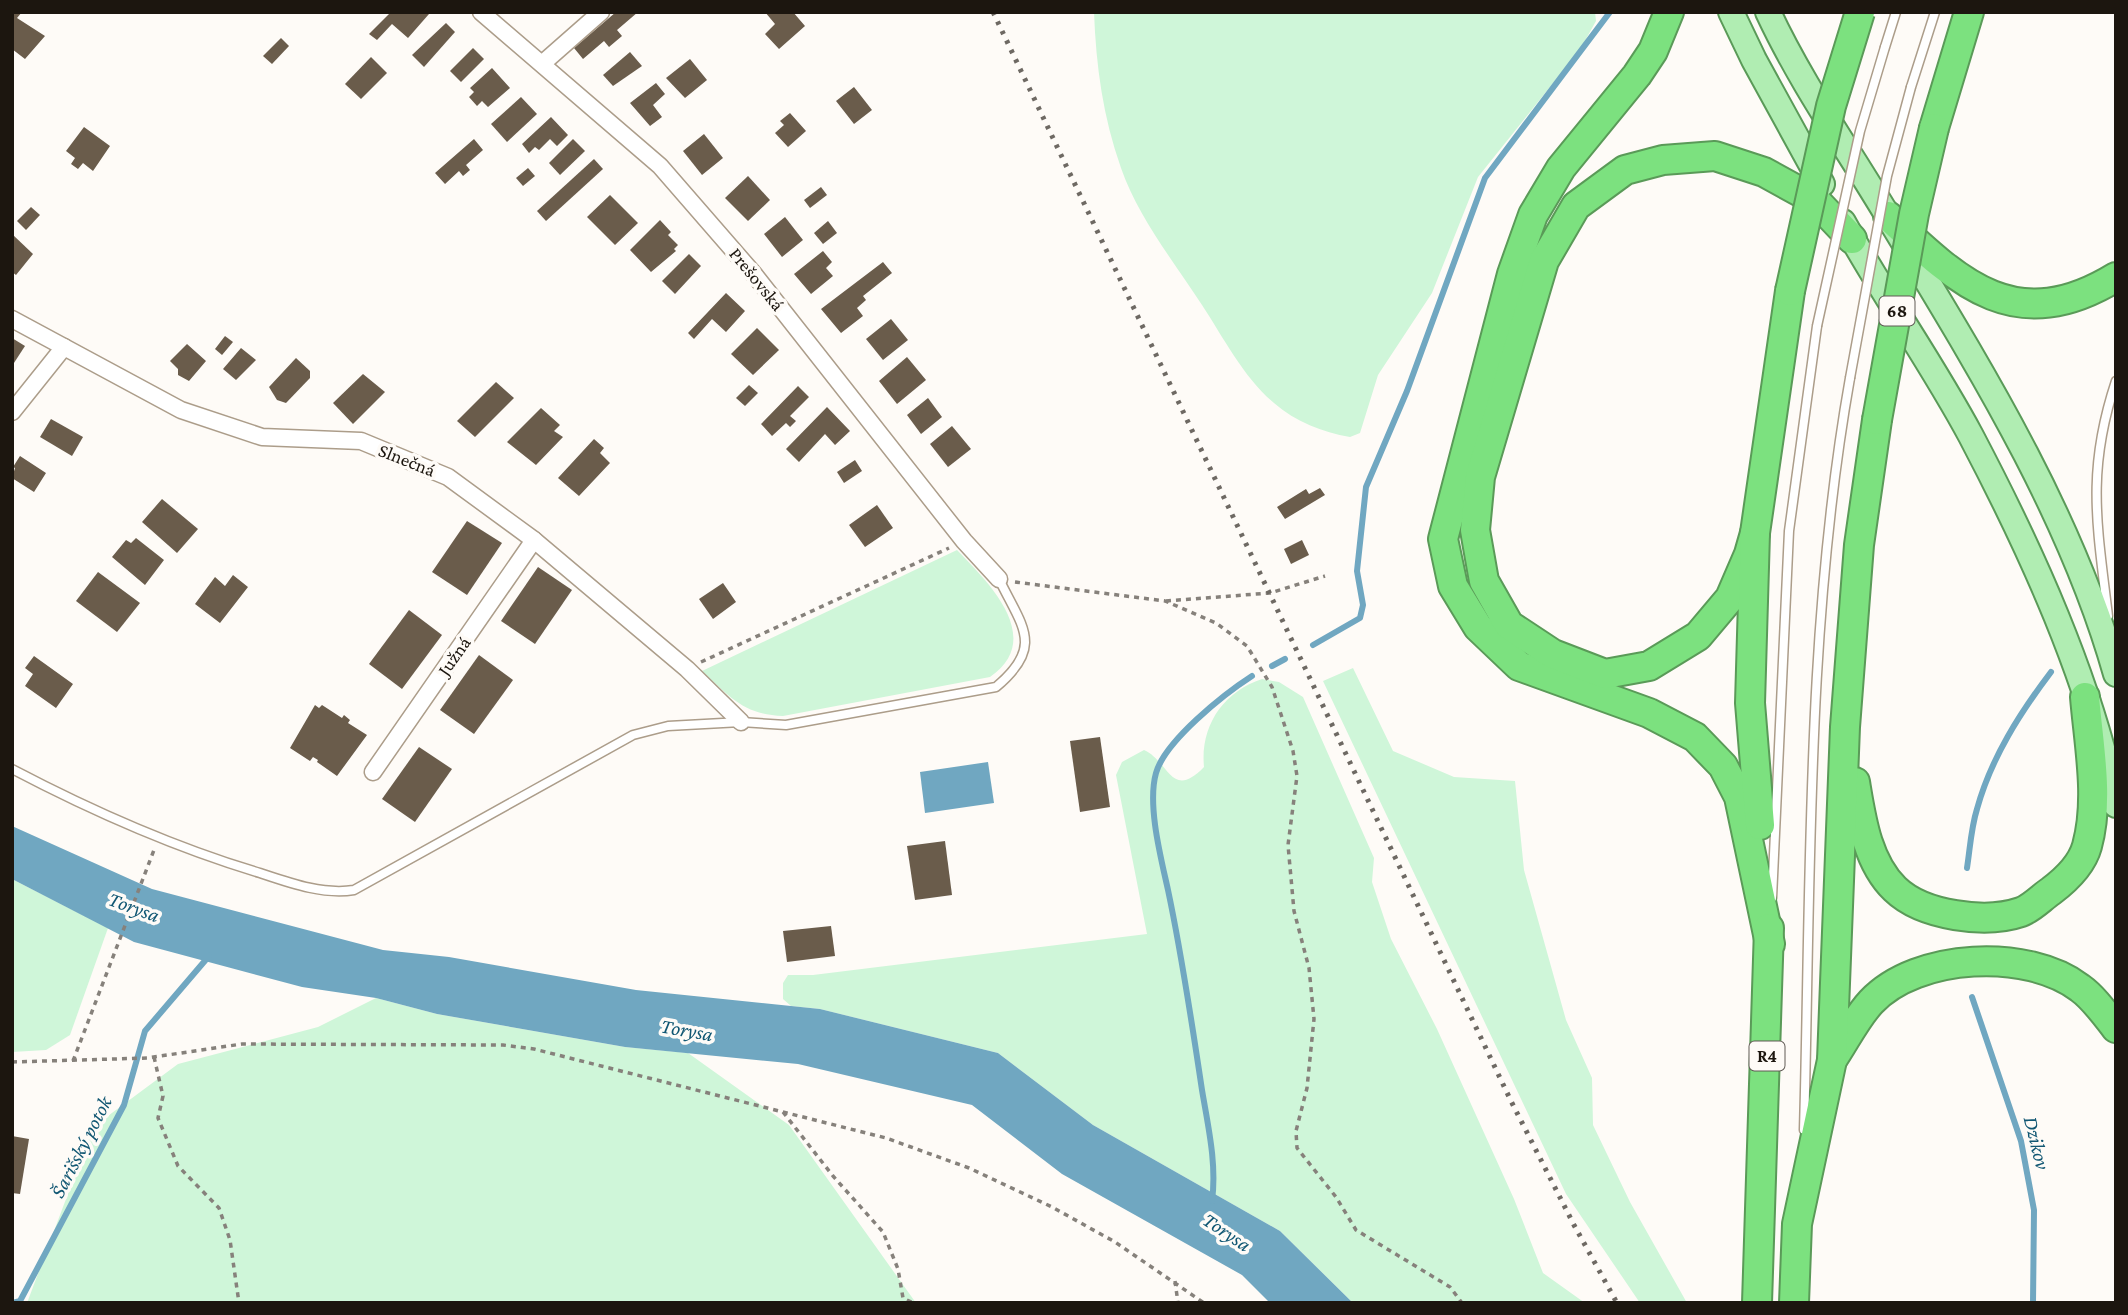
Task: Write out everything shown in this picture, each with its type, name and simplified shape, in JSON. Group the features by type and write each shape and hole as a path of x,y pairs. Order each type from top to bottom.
{"highway":[{"path":"1669,12 1653,51 1637,75 1561,168 1533,215 1512,274 1443,539 1453,586 1459,597 1478,627 1519,666 1649,713 1695,737 1723,766 1739,797 1770,944"},
{"path":"1770,944 1750,703 1755,533 1790,291 1828,118 1860,12"},
{"path":"1797,1224 1832,1059 1845,727 1859,545 1877,420 1914,214 1934,128 1969,12"},
{"path":"1755,533 1730,598 1698,636 1649,666 1605,674 1553,654 1510,625 1484,581 1475,530 1476,517 1480,477 1544,261 1576,206 1625,170 1663,160 1715,156 1764,172 1815,200 1852,239"},
{"path":"1888,216 1946,271 1985,294 2025,304 2058,303 2094,291 2116,277"},
{"path":"1845,727 1861,820 1881,872 1896,891 1919,903 1972,918 1996,918 2024,911 2062,883 2078,866 2087,846 2093,784 2085,697"},
{"name":"R4","path":"1757,1303 1770,944"},
{"path":"1832,1059 1871,1002 1892,985 1917,972 1976,961 2032,966 2057,975 2080,988 2116,1028"},
{"name":"R4","path":"1794,1303 1797,1224"}],"main road":[{"name":"68","path":"1731,12 1754,60 1852,239 1971,435 2054,614 2085,697 2116,805"},
{"name":"68","path":"1770,12 1787,54 1888,216 2008,421 2093,576 2115,670"}],"street":[{"name":"Prešovská","path":"481,12 660,166 753,272 964,541 999,579"},
{"path":"543,63 601,12"},
{"name":"Slnečná","path":"12,319 181,410 261,437 361,441 448,477 534,540 687,669 741,722"},
{"path":"12,412 64,346"},
{"name":"Južná","path":"373,772 534,540"}],"lane":[{"name":"R4","path":"1770,944 1789,531 1817,326 1860,131 1896,12"},
{"name":"R4","path":"1797,1224 1803,1161 1815,720 1825,556 1836,454 1882,201 1911,87 1935,12"},
{"path":"2093,576 2095,470 2103,420 2116,380"},
{"path":"12,769 86,808 158,839 291,883 341,892 369,883 632,735 668,726 741,722 786,724 996,687 1015,671 1024,656 1026,636 999,579"}],"path":[{"path":"687,669 964,541"},
{"path":"999,579 1165,601 1270,593 1325,576"},
{"path":"1165,601 1216,623 1247,646 1272,687 1293,751 1297,776 1289,858 1294,911 1309,968 1314,1019 1307,1088 1296,1131 1297,1148 1336,1197 1356,1230 1450,1287 1462,1303"},
{"path":"73,1061 155,845"},
{"path":"12,1062 147,1058 242,1044 503,1045 534,1049 886,1138 970,1168 1073,1219 1175,1281 1204,1303"},
{"path":"153,1057 163,1096 158,1118 178,1166 219,1208 230,1240 239,1303"},
{"path":"783,1112 832,1176 883,1232 898,1269 903,1298 913,1303"},
{"path":"1175,1281 1178,1303"}],"green space":[{"path":"1094,12 1595,12 1596,21 1581,48 1478,177 1432,293 1378,375 1360,433 1350,437 1300,421 1263,393 1235,357 1147,222 1128,186 1109,130 1099,72"},
{"path":"957,550 996,594 1012,628 1013,645 1006,662 990,677 783,716 747,708 729,696 702,671"},
{"path":"1353,668 1393,751 1454,777 1515,781 1524,870 1566,1020 1592,1078 1593,1125 1630,1202 1687,1303 1640,1303 1566,1194 1323,681"},
{"path":"1262,679 1279,682 1303,697 1374,858 1372,882 1391,939 1437,1029 1514,1199 1543,1273 1585,1303 1353,1303 1280,1231 1093,1125 998,1053 820,1009 791,1006 783,999 783,983 788,975 813,975 1147,934 1116,775 1122,762 1144,750 1177,779 1184,780 1193,776 1204,767 1206,738 1217,712 1236,692"},
{"path":"12,879 108,928 70,1035 46,1050 12,1052"},
{"path":"376,998 437,1014 625,1047 688,1053 789,1125 916,1303 27,1303 93,1127 178,1064 318,1027"}],"water":[{"path":"988,762 994,803 925,813 920,772"},
{"name":"Torysa","path":"12,826 152,889 383,950 449,957 636,990 820,1009 998,1053 1093,1125 1280,1231 1353,1303 1270,1303 1242,1275 1062,1174 972,1105 798,1064 625,1047 437,1014 376,998 302,987 134,942 12,879"}],"building":[{"path":"12,12 22,12 17,18 45,36 25,59 12,49"},
{"path":"391,12 429,14 408,38 392,24 377,40 369,34"},
{"path":"616,12 638,12 617,30 622,36 609,47 604,41 583,59 574,48"},
{"path":"765,12 793,12 805,26 779,49 765,34 775,24"},
{"path":"446,23 455,32 424,67 412,55"},
{"path":"281,38 289,46 272,64 263,56"},
{"path":"473,48 484,59 461,82 450,71"},
{"path":"630,52 642,66 613,86 603,75"},
{"path":"371,57 387,73 361,99 345,84"},
{"path":"690,59 707,80 685,98 666,78"},
{"path":"492,68 510,88 488,107 482,101 477,106 469,97 474,92 470,88"},
{"path":"656,83 665,94 653,105 662,117 650,126 630,103"},
{"path":"854,87 872,110 854,124 836,101"},
{"path":"521,97 537,114 507,142 491,124"},
{"path":"790,113 806,131 788,147 775,133 784,125 780,121"},
{"path":"551,117 568,135 557,146 550,139 539,150 535,147 529,153 522,144"},
{"path":"84,127 110,146 93,171 83,163 78,169 71,164 75,158 66,151"},
{"path":"704,134 723,158 702,175 683,151"},
{"path":"474,139 483,150 466,165 470,170 463,176 459,171 445,184 435,173"},
{"path":"573,139 585,151 560,175 549,163"},
{"path":"594,159 603,169 546,221 537,211"},
{"path":"528,168 535,176 523,186 516,178"},
{"path":"748,176 770,200 748,221 725,198"},
{"path":"821,187 827,195 810,208 804,200"},
{"path":"610,195 638,223 615,245 587,217"},
{"path":"31,207 40,215 26,230 17,221"},
{"path":"785,217 803,240 782,257 764,234"},
{"path":"660,220 671,232 668,235 678,245 674,249 676,251 651,272 630,250"},
{"path":"828,221 837,233 823,244 814,233"},
{"path":"12,234 33,254 16,275 12,272"},
{"path":"823,251 832,262 826,268 833,276 811,294 794,274"},
{"path":"689,254 701,266 675,294 662,281"},
{"path":"883,262 892,273 863,296 866,300 857,308 863,316 841,333 821,309"},
{"path":"726,293 745,311 726,332 712,319 694,339 688,333"},
{"path":"891,319 908,340 883,360 866,339"},
{"path":"757,328 779,350 753,375 731,354"},
{"path":"225,336 233,342 222,355 215,349"},
{"path":"12,338 25,346 12,366"},
{"path":"187,344 206,361 189,381 178,375 178,369 170,361"},
{"path":"241,348 256,360 236,380 223,369"},
{"path":"907,357 926,380 897,404 879,381"},
{"path":"296,358 310,371 310,378 286,403 277,400 269,387"},
{"path":"363,374 385,392 353,424 333,403"},
{"path":"496,382 514,398 475,437 457,421"},
{"path":"749,385 758,393 745,406 736,398"},
{"path":"798,386 809,397 790,416 796,421 790,427 786,423 772,436 761,424"},
{"path":"928,398 942,417 921,434 907,415"},
{"path":"827,407 850,431 835,445 825,434 799,462 786,449"},
{"path":"541,408 560,425 554,431 563,437 536,465 507,442"},
{"path":"51,419 83,437 72,456 40,437"},
{"path":"952,426 971,449 948,467 930,444"},
{"path":"594,439 604,448 600,453 610,463 579,496 558,478"},
{"path":"20,456 46,473 34,492 12,478 13,467"},
{"path":"855,460 862,471 844,483 837,472"},
{"path":"1320,488 1325,495 1285,519 1277,507 1306,489 1309,494"},
{"path":"162,499 198,529 177,553 142,522"},
{"path":"877,505 893,528 865,547 849,525"},
{"path":"467,521 502,543 467,595 432,572"},
{"path":"136,538 164,560 145,585 112,557 126,540 131,543"},
{"path":"1302,540 1309,555 1291,564 1284,549"},
{"path":"538,567 572,590 535,644 501,621"},
{"path":"98,572 140,603 117,632 76,601"},
{"path":"233,575 248,587 220,623 195,604 215,577 225,586"},
{"path":"723,583 736,602 713,619 699,599"},
{"path":"409,610 442,635 402,689 369,664"},
{"path":"479,655 513,680 474,734 440,710"},
{"path":"34,656 73,684 56,708 25,686 33,674 25,668"},
{"path":"315,705 319,708 322,705 342,718 344,715 350,720 348,723 367,735 337,776 313,757 310,761 290,748"},
{"path":"1100,737 1110,807 1080,812 1070,741"},
{"path":"419,747 452,769 415,822 382,799"},
{"path":"945,841 952,895 915,900 907,846"},
{"path":"831,926 835,956 787,962 783,931"},
{"path":"12,1136 29,1139 20,1194 12,1193"}],"waterway":[{"path":"1313,645 1360,618 1363,605 1357,571 1366,487 1407,391 1485,178 1610,12"},
{"path":"1272,666 1285,659"},
{"name":"Dzikov","path":"1967,868 1975,816 1990,772 2018,720 2051,672"},
{"name":"Torysa","path":"1212,1201 1211,1145 1182,965 1156,832 1154,786 1162,760 1183,733 1226,694 1252,676"},
{"name":"Šarišský potok","path":"13,1303 20,1301 124,1105 145,1031 209,956"},
{"name":"Dzikov","path":"1972,997 2021,1141 2034,1210 2033,1303"}],"railway":[{"path":"993,12 1511,1101 1617,1303"}]}
